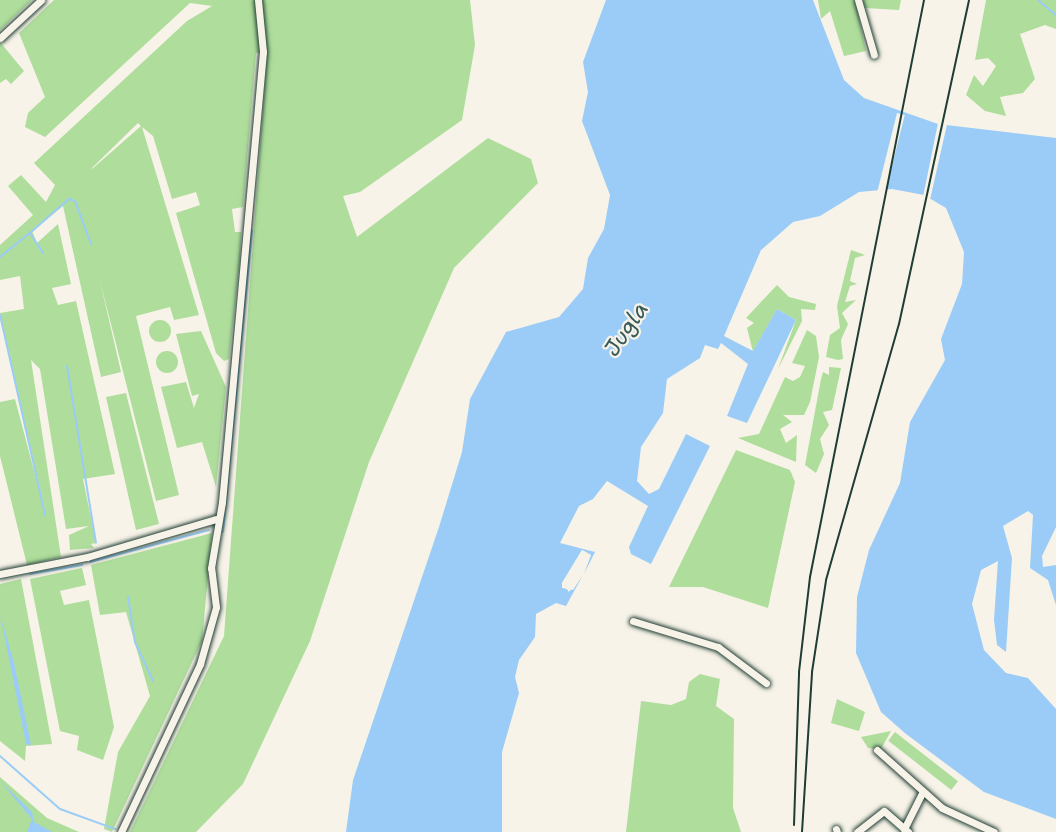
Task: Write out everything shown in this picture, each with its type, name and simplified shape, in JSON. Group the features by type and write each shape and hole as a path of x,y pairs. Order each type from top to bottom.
{"street":[{"path":"0,38 41,0"},
{"path":"121,832 209,638 216,608 211,568 263,52 258,0"},
{"path":"858,0 874,55"},
{"path":"0,574 87,557 216,519"},
{"path":"633,621 718,647 766,683"},
{"path":"877,750 922,793 990,832"},
{"path":"857,832 884,811 906,830 922,793"}],"green space":[{"path":"0,0 32,0 0,30"},
{"path":"54,0 470,0 475,45 462,120 360,192 343,196 357,237 488,138 531,159 538,183 454,268 369,462 310,641 243,784 196,832 130,832 224,636 267,52 256,53 243,207 232,209 235,232 241,232 240,258 229,359 224,361 216,353 176,213 200,205 196,192 172,199 153,136 142,127 199,315 174,320 170,307 136,316 179,495 156,501 100,281 121,372 101,377 63,206 32,231 37,243 58,224 71,284 52,288 58,305 76,301 115,474 83,479 96,543 91,544 94,548 70,550 69,535 89,526 66,529 40,369 31,360 61,557 27,565 0,456 0,402 15,399 46,516 0,313 24,309 20,276 0,280 0,245 33,215 8,186 21,175 46,202 55,185 34,163 187,21 212,6 190,3 45,137 25,127 28,113 45,97 19,33","holes":["138,123 141,126 92,169"]},
{"path":"818,0 855,0 866,51 844,56 830,11 821,19"},
{"path":"863,0 901,0 899,10 865,8"},
{"path":"986,0 1056,0 1056,29 1045,25 1020,34 1035,79 1023,93 1000,97 1006,116 985,111 966,95 974,75 983,86 996,66 988,58 975,60"},
{"path":"0,42 24,71 11,84 6,79 0,83"},
{"path":"851,250 865,255 855,258 850,281 857,284 850,286 845,302 856,300 842,313 848,324 841,340 843,359 838,360 826,357 830,335 840,328 837,306"},
{"path":"777,285 789,297 816,304 815,310 801,309 802,321 778,369 796,320 777,309 753,352 747,328 754,323 746,318"},
{"path":"160,320 168,323 171,331 168,339 160,342 152,339 149,331 152,323"},
{"path":"807,330 816,336 819,357 810,402 804,415 783,415 792,422 780,429 786,443 797,435 796,462 738,438 759,434 785,377 793,381 800,377 805,366 792,363"},
{"path":"201,331 226,387 216,487 202,442 177,448 161,387 186,382 194,408 199,394 192,396 176,334"},
{"path":"167,351 175,354 178,362 175,370 167,373 159,370 156,362 159,354"},
{"path":"829,367 841,368 832,410 823,412 829,425 820,439 824,454 816,473 805,465 821,379 823,372 829,375"},
{"path":"126,393 159,524 136,530 106,397"},
{"path":"736,450 790,470 795,482 768,608 703,587 669,587"},
{"path":"212,533 202,641 112,832 104,829 118,752 150,696 126,612 100,615 91,565"},
{"path":"82,568 86,585 60,591 64,605 89,600 114,727 103,760 77,750 79,736 60,731 30,579"},
{"path":"21,579 52,744 26,746 25,761 0,741 0,584"},
{"path":"700,674 720,679 716,706 734,719 733,808 741,832 626,832 641,701 671,705 686,699 689,682"},
{"path":"837,699 865,712 859,731 831,723"},
{"path":"891,731 881,749 868,748 861,737"},
{"path":"895,732 958,781 951,790 888,741"},
{"path":"0,777 47,818 79,832 0,832"}],"water":[{"name":"Jugla","path":"606,0 813,0 844,80 864,98 938,124 1056,138 1056,527 1042,556 1043,567 1056,565 1056,605 1048,580 1030,568 1033,515 1028,511 1003,526 1012,558 1006,652 997,645 994,620 998,561 981,570 972,604 984,650 1006,673 1028,678 1056,709 1056,819 984,792 906,734 881,712 856,653 857,597 869,550 900,483 910,422 945,360 941,339 962,284 964,252 946,208 924,195 892,189 859,192 820,216 793,222 761,250 724,336 753,351 777,309 796,320 747,423 727,416 748,364 721,343 718,349 705,345 700,358 667,379 663,413 641,447 637,481 649,494 659,489 686,434 710,446 651,564 631,554 629,547 648,506 607,481 593,499 579,506 560,543 595,552 584,574 591,555 582,550 562,583 562,588 573,590 583,575 566,606 556,603 536,614 535,637 519,660 515,677 519,693 502,752 502,832 346,832 353,780 439,527 462,452 470,399 506,332 559,317 583,289 588,258 604,229 610,195 582,121 588,92 583,62"},
{"path":"0,614 14,663 31,745 26,744"},
{"path":"0,781 32,812 34,822 52,832 27,832 32,819"}],"pier":[{"path":"897,113 905,115 885,194 877,192"},
{"path":"939,118 948,120 930,200 923,197"},
{"path":"582,550 591,555 582,573 587,575 581,574 569,592 562,583"}],"waterway":[{"path":"1038,0 1056,15"},
{"path":"30,233 69,199 75,201 91,244"},
{"path":"223,532 252,230"},
{"path":"0,257 30,233 43,253"},
{"path":"0,315 45,515"},
{"path":"67,366 96,543"},
{"path":"90,562 209,530"},
{"path":"30,574 82,565"},
{"path":"128,597 135,642 153,681"},
{"path":"0,756 60,809 115,829"}],"railway":[{"path":"794,825 799,672 810,577 924,0"},
{"path":"802,832 812,672 826,580 899,324 969,0"}]}
